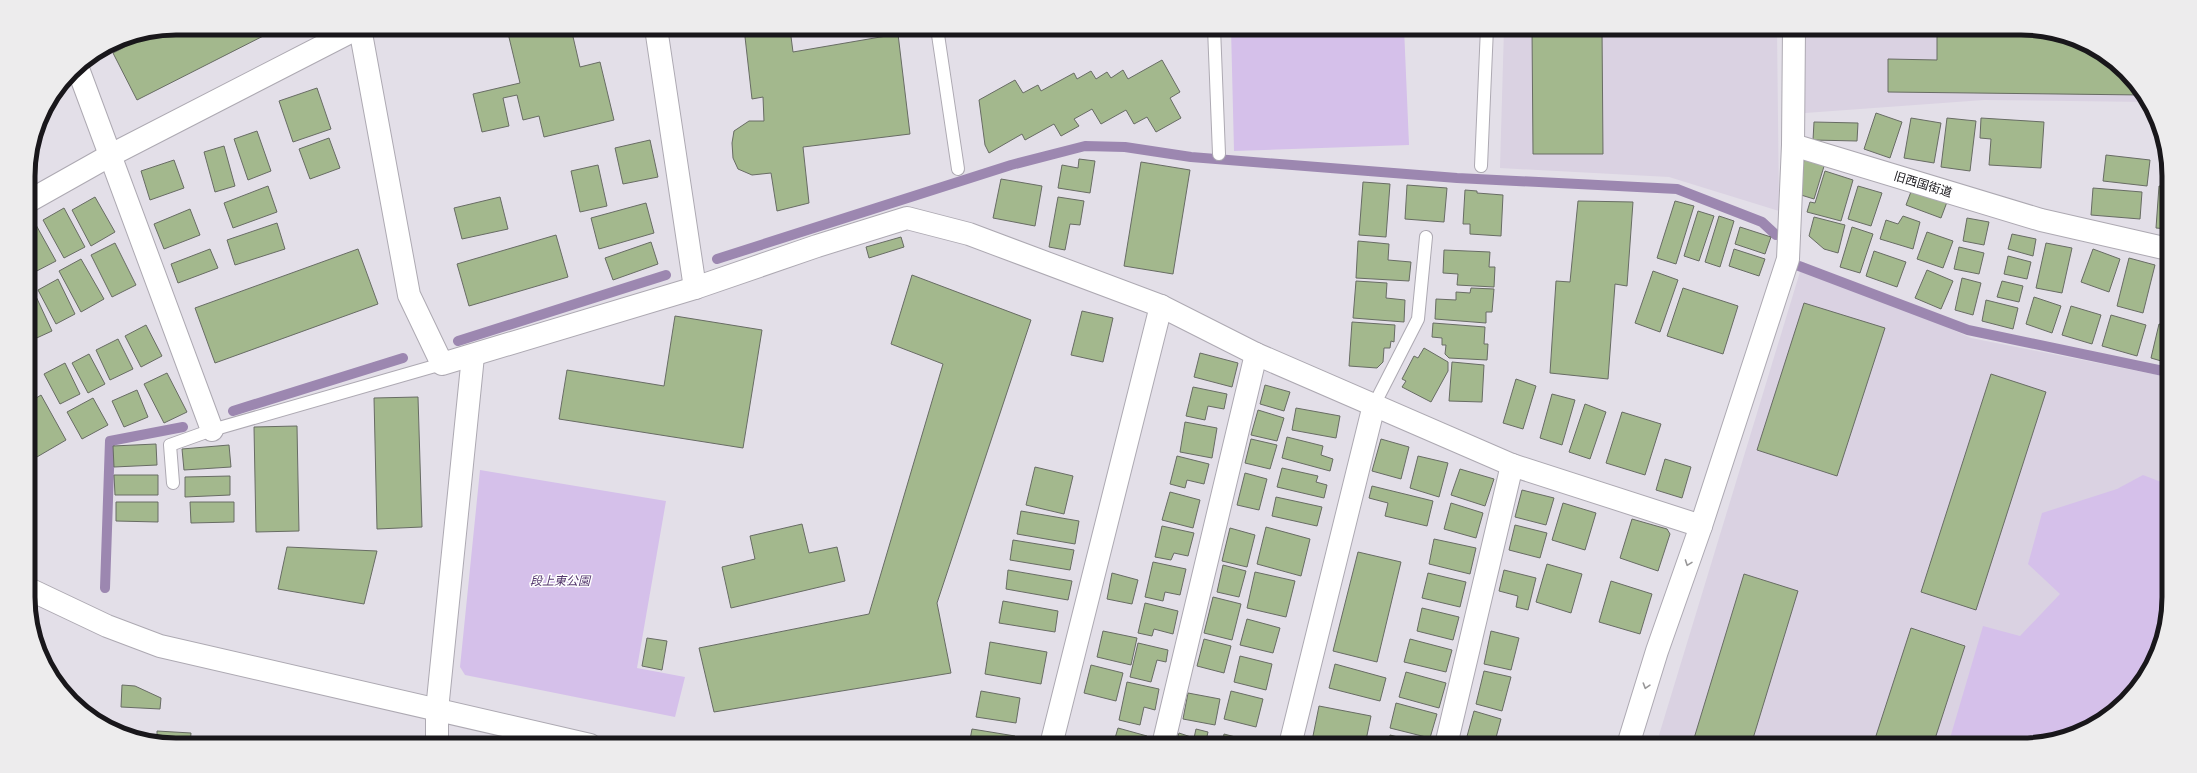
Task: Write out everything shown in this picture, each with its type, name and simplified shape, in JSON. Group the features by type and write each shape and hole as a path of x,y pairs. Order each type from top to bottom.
{"street":[{"path":"35,197 110,156 345,35"},
{"path":"360,35 409,295 442,364 473,356 695,288 817,246 907,218 969,234 1161,306 1256,354 1512,465 1701,526"},
{"path":"657,35 695,288"},
{"path":"1630,738 1657,651 1701,526 1788,259 1793,144 1794,35"},
{"path":"80,73 212,430"},
{"name":"旧西国街道","path":"1793,144 2041,220 2162,248"},
{"path":"1053,738 1161,306"},
{"path":"1165,738 1256,354"},
{"path":"437,738 437,710 473,356"},
{"path":"1292,738 1374,405"},
{"path":"1448,738 1512,465"},
{"path":"35,592 107,626 160,646 559,738"}],"lane":[{"path":"938,35 958,169"},
{"path":"1214,35 1218,154"},
{"path":"1481,166 1487,35"},
{"path":"1374,405 1418,319 1426,237"},
{"path":"173,483 170,445 212,430 442,364"}],"shaded area":[{"path":"1504,35 1777,35 1779,211 1669,177 1500,168"},
{"path":"1804,35 2040,36 2067,42 2084,49 2100,59 2121,76 2141,102 1984,100 1805,113"},
{"path":"1803,262 1971,338 2162,376 2161,616 2155,643 2148,660 2133,683 2121,697 2107,709 2084,724 2067,731 2031,738 1658,738"}],"green space":[{"path":"1231,35 1404,35 1409,145 1234,151"},
{"name":"段上東公園","path":"480,470 666,501 637,668 685,677 675,717 465,675 460,667"},
{"path":"2143,475 2162,482 2161,616 2155,643 2148,660 2138,676 2121,697 2107,709 2084,724 2067,731 2031,738 1950,738 1983,626 2020,636 2060,594 2028,564 2042,513 2117,489"}],"building":[{"path":"265,35 137,100 113,53 138,40 157,36"},
{"path":"508,35 573,35 580,67 600,62 614,120 544,137 539,116 523,120 517,95 503,98 509,126 482,132 473,94 520,83"},
{"path":"745,35 791,35 793,52 898,35 910,134 803,147 809,203 777,211 771,173 752,175 738,169 733,158 732,143 734,131 749,121 764,121 763,97 752,99"},
{"path":"1532,35 1602,35 1603,154 1533,154"},
{"path":"1937,35 2040,36 2067,42 2084,49 2107,64 2121,76 2137,95 1888,92 1888,59 1937,60"},
{"path":"1162,60 1180,92 1170,98 1181,118 1156,132 1147,117 1134,124 1126,110 1101,124 1092,109 1074,119 1079,126 1061,136 1054,124 1025,140 1022,134 989,153 985,145 979,100 1015,80 1023,93 1038,85 1041,91 1074,73 1077,79 1091,71 1096,79 1107,72 1111,78 1123,70 1128,79"},
{"path":"317,88 331,129 293,142 279,101"},
{"path":"1876,113 1902,122 1890,158 1864,149"},
{"path":"1911,118 1941,123 1934,163 1904,158"},
{"path":"1947,118 1976,121 1970,171 1941,167"},
{"path":"1981,118 2044,122 2041,168 1989,165 1991,139 1980,138"},
{"path":"1814,122 1858,123 1857,141 1813,140"},
{"path":"257,131 271,171 248,180 234,139"},
{"path":"329,138 340,168 310,179 299,149"},
{"path":"650,140 658,177 623,184 615,148"},
{"path":"224,146 235,186 215,192 204,152"},
{"path":"2106,155 2150,160 2147,186 2103,181"},
{"path":"1804,157 1825,163 1814,199 1801,195"},
{"path":"1079,159 1095,161 1090,193 1058,188 1062,165 1078,168"},
{"path":"174,160 184,188 150,200 141,171"},
{"path":"1141,162 1190,170 1173,274 1124,266"},
{"path":"598,165 607,206 580,212 571,171"},
{"path":"1825,171 1853,180 1841,221 1807,212 1810,202 1815,203"},
{"path":"1001,179 1042,186 1035,226 993,218"},
{"path":"1363,182 1390,184 1386,237 1359,235"},
{"path":"1407,185 1447,188 1444,222 1405,219"},
{"path":"268,186 277,212 233,228 224,203"},
{"path":"1858,186 1882,193 1871,226 1848,219"},
{"path":"2159,186 2162,186 2162,228 2156,228"},
{"path":"2093,188 2142,192 2140,219 2091,215"},
{"path":"1912,189 1947,202 1941,218 1906,205"},
{"path":"1465,190 1477,191 1477,193 1503,195 1501,236 1470,234 1470,224 1463,224"},
{"path":"95,197 115,232 91,246 72,210"},
{"path":"500,197 508,229 462,239 454,208"},
{"path":"1058,197 1084,201 1080,225 1070,224 1065,250 1049,247"},
{"path":"1578,201 1633,202 1627,286 1615,284 1608,379 1550,373 1556,281 1570,282"},
{"path":"1675,201 1694,206 1676,264 1657,258"},
{"path":"646,203 654,233 599,249 591,218"},
{"path":"64,208 85,247 64,258 43,220"},
{"path":"190,209 200,235 164,249 154,224"},
{"path":"1698,211 1714,216 1699,261 1684,256"},
{"path":"1719,216 1734,221 1720,267 1705,262"},
{"path":"1903,216 1920,222 1913,249 1880,239 1886,220 1898,224"},
{"path":"1814,217 1845,225 1838,253 1824,249 1809,236"},
{"path":"1967,218 1989,222 1984,245 1963,241"},
{"path":"277,223 285,249 235,265 227,240"},
{"path":"35,226 56,261 35,272"},
{"path":"1740,227 1771,237 1765,254 1735,244"},
{"path":"1852,227 1873,234 1860,273 1840,267"},
{"path":"1927,232 1953,241 1943,268 1917,259"},
{"path":"2012,234 2036,239 2033,256 2008,249"},
{"path":"556,235 568,277 469,306 457,264"},
{"path":"901,237 904,247 869,258 866,247"},
{"path":"1358,241 1389,244 1388,260 1411,262 1409,281 1356,278"},
{"path":"651,242 658,264 613,280 605,258"},
{"path":"115,243 136,285 112,297 91,255"},
{"path":"2046,243 2072,248 2062,293 2036,288"},
{"path":"1959,247 1984,253 1979,274 1954,269"},
{"path":"210,249 218,268 178,283 171,264"},
{"path":"358,249 378,304 215,363 195,308"},
{"path":"1734,249 1765,259 1759,276 1729,266"},
{"path":"2093,249 2120,259 2109,292 2081,282"},
{"path":"1444,250 1490,252 1489,267 1495,267 1494,287 1457,285 1458,274 1443,273"},
{"path":"1874,251 1906,262 1897,287 1866,276"},
{"path":"2008,256 2031,262 2027,279 2004,274"},
{"path":"2129,258 2155,265 2143,313 2117,306"},
{"path":"81,259 104,299 81,312 59,271"},
{"path":"1927,270 1953,281 1941,309 1915,298"},
{"path":"1653,271 1678,280 1660,332 1635,323"},
{"path":"912,275 1031,320 937,603 951,673 714,712 699,648 869,614 943,364 891,344"},
{"path":"1962,278 1981,283 1973,315 1955,310"},
{"path":"58,279 75,314 56,324 38,290"},
{"path":"1356,281 1387,283 1386,298 1405,300 1404,322 1353,318"},
{"path":"2002,281 2023,286 2019,302 1997,297"},
{"path":"1471,288 1494,289 1492,312 1486,312 1486,323 1435,319 1436,299 1456,300 1456,292 1470,293"},
{"path":"1683,288 1738,306 1723,354 1667,336"},
{"path":"35,294 52,331 35,339"},
{"path":"2034,297 2061,306 2052,333 2026,324"},
{"path":"1986,300 2018,308 2013,329 1982,321"},
{"path":"1804,303 1885,328 1837,476 1757,450"},
{"path":"2071,306 2101,315 2092,344 2062,335"},
{"path":"1082,311 1113,318 1103,362 1071,355"},
{"path":"2111,315 2146,325 2137,356 2102,346"},
{"path":"675,316 762,330 743,448 559,419 567,370 664,386"},
{"path":"1352,322 1395,325 1394,342 1391,341 1390,348 1384,348 1383,362 1377,368 1349,366"},
{"path":"1433,323 1485,327 1484,344 1488,344 1487,360 1449,358 1445,354 1446,345 1442,345 1442,338 1432,337"},
{"path":"2159,324 2162,325 2162,361 2151,358"},
{"path":"146,325 162,356 141,367 125,336"},
{"path":"118,339 133,369 110,380 96,350"},
{"path":"1424,348 1448,362 1448,371 1431,402 1402,387 1406,381 1402,379 1414,356 1418,358"},
{"path":"1200,353 1238,363 1232,387 1194,377"},
{"path":"89,354 105,384 88,393 72,363"},
{"path":"1452,362 1484,365 1482,402 1449,401"},
{"path":"65,363 80,394 60,404 44,374"},
{"path":"167,373 187,412 164,423 144,384"},
{"path":"1991,374 2046,392 1976,610 1921,592"},
{"path":"1516,379 1536,386 1523,429 1503,423"},
{"path":"1265,385 1290,392 1284,411 1260,404"},
{"path":"1193,387 1227,394 1224,409 1208,406 1205,420 1186,416"},
{"path":"137,390 148,417 124,427 112,401"},
{"path":"1552,394 1575,400 1562,445 1540,438"},
{"path":"41,395 66,440 35,458 35,399"},
{"path":"418,397 422,527 377,529 374,398"},
{"path":"93,398 108,425 82,439 67,412"},
{"path":"1585,404 1606,412 1590,459 1569,452"},
{"path":"1296,408 1340,416 1336,438 1292,430"},
{"path":"1258,410 1284,418 1277,441 1251,435"},
{"path":"1622,412 1661,424 1645,475 1606,463"},
{"path":"1185,422 1217,428 1212,458 1180,452"},
{"path":"297,426 299,531 256,532 254,427"},
{"path":"1287,437 1323,446 1321,455 1333,459 1330,471 1282,458"},
{"path":"1251,439 1277,445 1270,469 1245,463"},
{"path":"1381,439 1409,447 1401,479 1372,471"},
{"path":"156,444 157,465 114,467 113,446"},
{"path":"229,445 231,467 184,470 182,449"},
{"path":"1177,456 1209,464 1204,484 1187,480 1185,488 1170,484"},
{"path":"1418,456 1448,463 1439,497 1410,488"},
{"path":"1665,459 1691,467 1682,498 1656,490"},
{"path":"1035,467 1073,476 1064,514 1026,505"},
{"path":"1282,468 1318,476 1316,482 1327,485 1324,498 1277,487"},
{"path":"1460,469 1494,479 1485,506 1451,495"},
{"path":"1245,473 1267,479 1259,510 1237,505"},
{"path":"114,475 158,475 158,495 115,495"},
{"path":"230,476 230,495 185,497 185,477"},
{"path":"1372,486 1433,501 1427,526 1385,516 1388,503 1369,498"},
{"path":"1522,490 1554,498 1546,525 1515,517"},
{"path":"1170,492 1200,500 1193,528 1162,520"},
{"path":"1276,497 1322,507 1317,526 1272,516"},
{"path":"116,502 158,502 158,522 116,521"},
{"path":"190,502 234,502 234,522 191,523"},
{"path":"1451,503 1483,513 1476,538 1444,529"},
{"path":"1563,503 1596,513 1585,550 1552,540"},
{"path":"1021,511 1079,521 1075,544 1017,534"},
{"path":"1632,519 1667,529 1670,534 1658,571 1620,558"},
{"path":"802,524 809,553 837,547 845,581 731,608 722,567 755,559 750,536"},
{"path":"1515,525 1547,533 1540,558 1509,550"},
{"path":"1162,526 1194,533 1188,556 1174,553 1171,560 1155,557"},
{"path":"1266,527 1310,539 1301,576 1257,564"},
{"path":"1230,528 1255,535 1247,567 1222,561"},
{"path":"1434,539 1476,548 1470,574 1429,564"},
{"path":"1013,540 1074,550 1070,570 1010,560"},
{"path":"287,547 377,551 364,604 278,589"},
{"path":"1358,552 1401,562 1377,662 1333,651"},
{"path":"1153,562 1186,569 1180,595 1165,592 1163,601 1145,597"},
{"path":"1547,564 1582,574 1571,613 1536,602"},
{"path":"1223,565 1246,571 1239,597 1217,592"},
{"path":"1008,570 1072,581 1068,600 1006,589"},
{"path":"1504,570 1536,578 1528,610 1516,607 1518,596 1499,591"},
{"path":"1255,572 1295,581 1286,617 1247,608"},
{"path":"1112,573 1138,580 1132,604 1107,599"},
{"path":"1428,573 1466,582 1460,607 1422,598"},
{"path":"1744,574 1798,591 1753,738 1694,738"},
{"path":"1611,581 1652,594 1640,634 1599,622"},
{"path":"1213,597 1241,604 1232,640 1204,633"},
{"path":"1003,601 1058,611 1055,632 999,623"},
{"path":"1145,603 1178,611 1173,634 1154,629 1152,636 1138,633"},
{"path":"1422,608 1459,617 1453,640 1417,631"},
{"path":"1247,619 1280,628 1273,653 1240,645"},
{"path":"1911,628 1965,646 1935,738 1875,738"},
{"path":"1103,631 1137,638 1131,665 1097,657"},
{"path":"1491,631 1519,638 1511,670 1484,664"},
{"path":"647,638 667,641 662,670 642,666"},
{"path":"1204,639 1231,646 1224,673 1197,666"},
{"path":"1410,639 1452,650 1446,672 1404,662"},
{"path":"990,642 1047,652 1041,684 985,674"},
{"path":"1138,643 1168,650 1166,662 1157,660 1151,682 1130,677"},
{"path":"1240,656 1272,664 1266,690 1234,682"},
{"path":"1335,664 1386,678 1380,701 1329,688"},
{"path":"1091,665 1123,673 1116,701 1084,693"},
{"path":"1484,671 1511,677 1502,711 1476,704"},
{"path":"1406,672 1446,683 1439,708 1399,697"},
{"path":"1127,682 1159,689 1155,710 1144,707 1140,725 1119,720"},
{"path":"122,685 135,686 161,698 160,709 121,707"},
{"path":"981,691 1020,698 1016,723 976,717"},
{"path":"1231,691 1263,699 1256,727 1224,719"},
{"path":"1188,693 1220,699 1215,725 1183,719"},
{"path":"1396,703 1437,714 1430,738 1390,728"},
{"path":"1319,706 1371,716 1366,738 1313,738"},
{"path":"1474,711 1501,719 1496,738 1467,738"},
{"path":"1118,728 1147,736 1146,738 1115,738"},
{"path":"972,729 1015,736 1015,738 970,738"},
{"path":"1196,729 1208,732 1207,738 1194,738"},
{"path":"157,731 191,733 191,738 157,737"},
{"path":"1179,733 1194,738 1177,738"},
{"path":"1224,734 1239,738 1223,738"},
{"path":"1390,735 1402,738 1389,738"}],"waterway":[{"path":"717,259 1011,165 1085,146 1125,147 1191,157 1457,178 1677,189 1762,222 1776,235"},
{"path":"1799,266 1968,330 2162,371"},
{"path":"458,341 666,275"},
{"path":"233,411 403,358"},
{"path":"105,588 110,441 183,427"}]}
